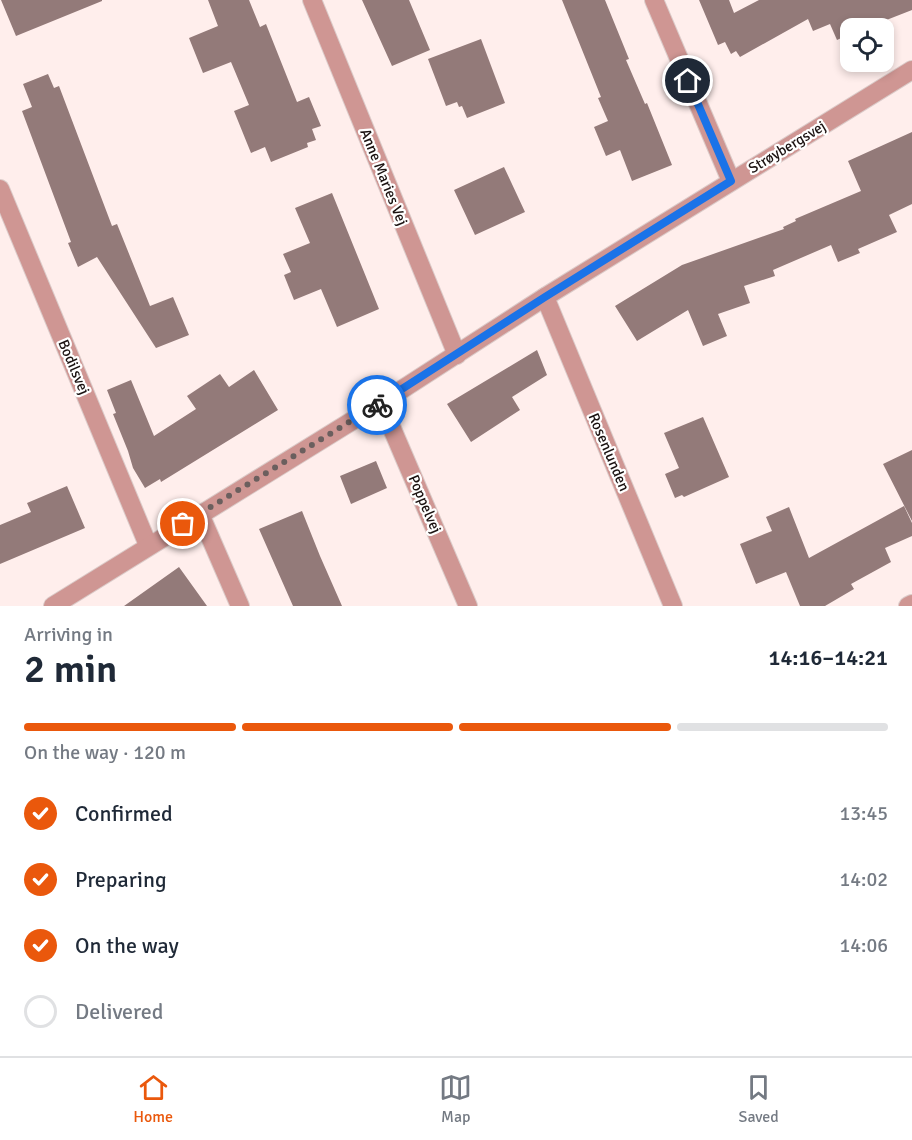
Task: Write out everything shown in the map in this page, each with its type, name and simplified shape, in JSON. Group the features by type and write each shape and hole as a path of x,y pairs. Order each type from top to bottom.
{"street":[{"name":"Anne Maries Vej","path":"312,0 457,355"},
{"path":"654,0 731,181"},
{"name":"Strøybergsvej","path":"52,606 912,70"},
{"name":"Bodilsvej","path":"0,189 148,546"},
{"name":"Rosenlunden","path":"545,297 673,606"},
{"name":"Poppelvej","path":"381,403 468,606"},
{"path":"200,514 240,606"},
{"path":"908,606 912,604"}],"building":[{"path":"1,0 102,0 102,1 16,36"},
{"path":"208,0 249,0 260,27 266,24 297,102 309,97 321,126 312,129 316,140 307,143 308,147 271,162 265,147 251,153 234,111 249,105 231,62 203,73 189,38 218,26"},
{"path":"362,0 409,0 430,50 392,66"},
{"path":"562,0 605,0 629,59 626,60 645,104 647,103 672,165 632,181 620,150 606,156 594,127 608,121 598,98 601,97"},
{"path":"699,0 729,0 734,13 759,0 912,0 912,10 892,18 840,18 840,39 837,40 830,24 813,31 808,19 740,57 736,51 731,54 725,42 718,45"},
{"path":"481,39 505,103 467,118 462,106 459,107 457,102 446,106 428,59"},
{"path":"48,74 54,88 59,86 112,226 117,224 150,306 173,297 189,335 156,348 97,257 78,267 68,243 71,242 22,111 32,107 23,84"},
{"path":"912,132 912,204 889,215 897,232 858,249 860,253 838,262 831,245 773,270 775,276 744,286 750,303 718,314 727,336 703,346 688,310 637,341 615,306 682,265 784,229 783,227 796,221 795,219 861,191 848,161"},
{"path":"504,167 525,212 475,235 454,190"},
{"path":"332,193 379,309 337,327 321,289 294,300 284,275 291,272 283,254 310,243 295,208"},
{"path":"537,350 547,375 512,397 520,410 471,442 447,404"},
{"path":"254,370 278,410 161,482 160,479 145,488 133,468 113,414 116,413 107,390 131,380 154,436 196,409 187,396 220,374 229,387"},
{"path":"703,417 729,477 684,497 682,495 675,498 665,474 679,468 664,433"},
{"path":"912,450 912,521 883,464"},
{"path":"376,461 387,488 351,504 340,476"},
{"path":"67,486 85,528 0,564 0,525 31,512 27,503"},
{"path":"904,506 912,523 912,536 885,548 891,562 851,584 854,589 825,606 800,606 786,572 756,584 740,544 772,531 766,517 789,507 809,558"},
{"path":"302,511 342,606 293,606 259,529"},
{"path":"179,567 207,606 124,606"}],"way so far":[{"path":"183,524 377,405"}],"route":[{"path":"377,405 731,181 688,81"}]}
